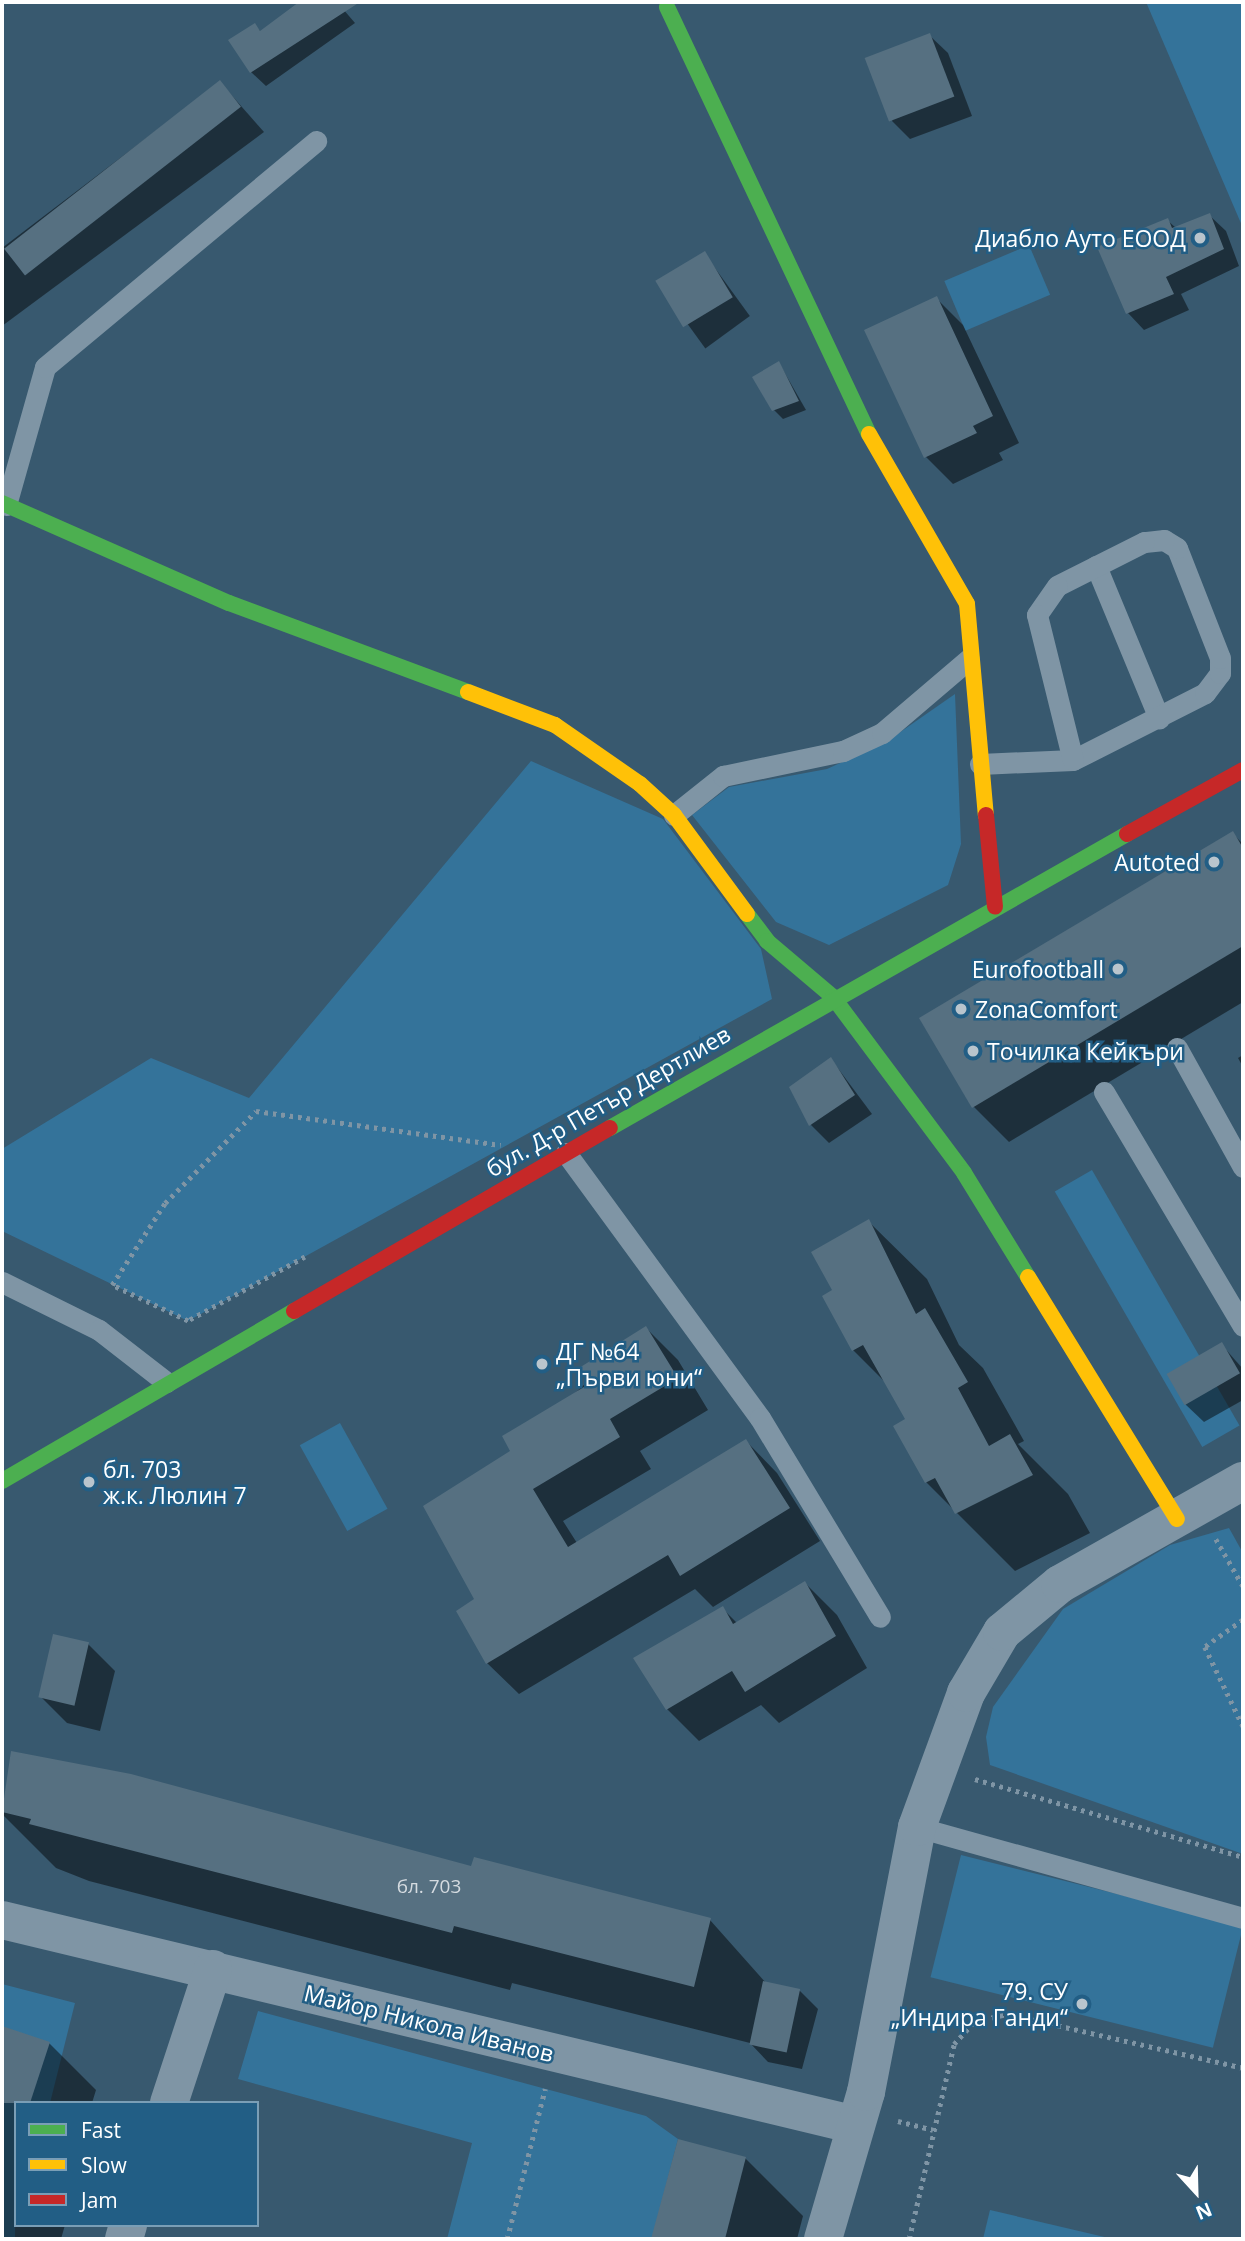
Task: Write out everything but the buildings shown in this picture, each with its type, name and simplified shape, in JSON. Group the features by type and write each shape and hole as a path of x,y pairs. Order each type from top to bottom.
{"street":[{"path":"667,7 846,395 967,604 969,659 995,907"},
{"path":"4,504 229,603 555,725 674,815 767,941 833,998 964,1173 1188,1513"},
{"name":"бул. Д-р Петър Дертлиев","path":"2,1481 166,1382 833,998 1243,770"},
{"path":"823,2239 871,2122 917,1827 966,1693 1002,1632 1060,1584 1243,1481"},
{"name":"Майор Никола Иванов","path":"2,1920 212,1969 554,2055 871,2122"},
{"path":"170,2101 212,1969"}],"lane":[{"path":"4,504 45,367 316,141"},
{"path":"980,764 1073,760 1205,693 1220,673 1220,658 1177,548 1164,540 1144,542 1057,586 1037,615 1073,760"},
{"path":"1096,566 1159,718"},
{"path":"674,815 723,776 843,751 882,733 969,659"},
{"path":"1177,1048 1243,1167"},
{"path":"1104,1092 1243,1326"},
{"path":"566,1153 760,1418 880,1617"},
{"path":"2,1282 100,1331 166,1382"},
{"path":"917,1827 1243,1918"}],"path":[{"path":"188,1321 112,1285 165,1203 256,1111 506,1146"},
{"path":"1188,1513 1243,1586"},
{"path":"1243,1620 1205,1647 1243,1726"},
{"path":"938,1768 1243,1857"},
{"path":"909,2239 954,2043 975,2021 1008,2014 1243,2068"},
{"path":"507,2239 554,2055"},
{"path":"871,2122 933,2130"}],"shaded area":[{"path":"1146,2 1243,2 1243,228"},
{"path":"1029,245 1050,295 965,331 944,281"},
{"path":"955,694 961,844 948,885 829,945 776,922 692,815 729,787 827,769 886,742"},
{"path":"531,761 663,819 761,949 772,999 188,1321 2,1231 2,1149 151,1058 249,1098"},
{"path":"1092,1170 1240,1425 1202,1447 1055,1192"},
{"path":"340,1423 388,1509 347,1531 300,1445"},
{"path":"1229,1528 1243,1553 1243,1854 990,1765 986,1737 993,1707 1063,1609 1170,1545"},
{"path":"961,1855 1243,1925 1213,2048 931,1977"},
{"path":"2,1984 75,2003 50,2101 14,2101 15,2239 2,2239"},
{"path":"258,2011 646,2116 678,2139 652,2239 447,2239 472,2143 238,2079"},
{"path":"990,2210 1113,2239 983,2239"}],"traffic: fast":[{"path":"667,7 869,434"},
{"path":"2,503 229,603 468,692"},
{"path":"610,1128 1127,834"},
{"path":"747,914 767,941 833,997 964,1173 1028,1277"},
{"path":"2,1481 294,1311"}],"traffic: slow":[{"path":"869,434 967,604 986,815"},
{"path":"468,692 555,725 640,784 674,815 747,914"},
{"path":"1028,1277 1177,1519"}],"traffic: jam":[{"path":"1127,834 1243,770"},
{"path":"986,815 995,907"},
{"path":"294,1311 610,1128"}],"place":[{"name":"Диабло Ауто ЕООД","path":"1200,238"},
{"name":"Autoted","path":"1214,862"},
{"name":"Eurofootball","path":"1118,969"},
{"name":"ZonaComfort","path":"961,1009"},
{"name":"Точилка Кейкъри","path":"973,1051"},
{"name":"ДГ №64 „Първи юни“","path":"542,1364"},
{"name":"бл. 703 ж.к. Люлин 7","path":"89,1482"},
{"name":"79. СУ „Индира Ганди“","path":"1082,2004"}]}
